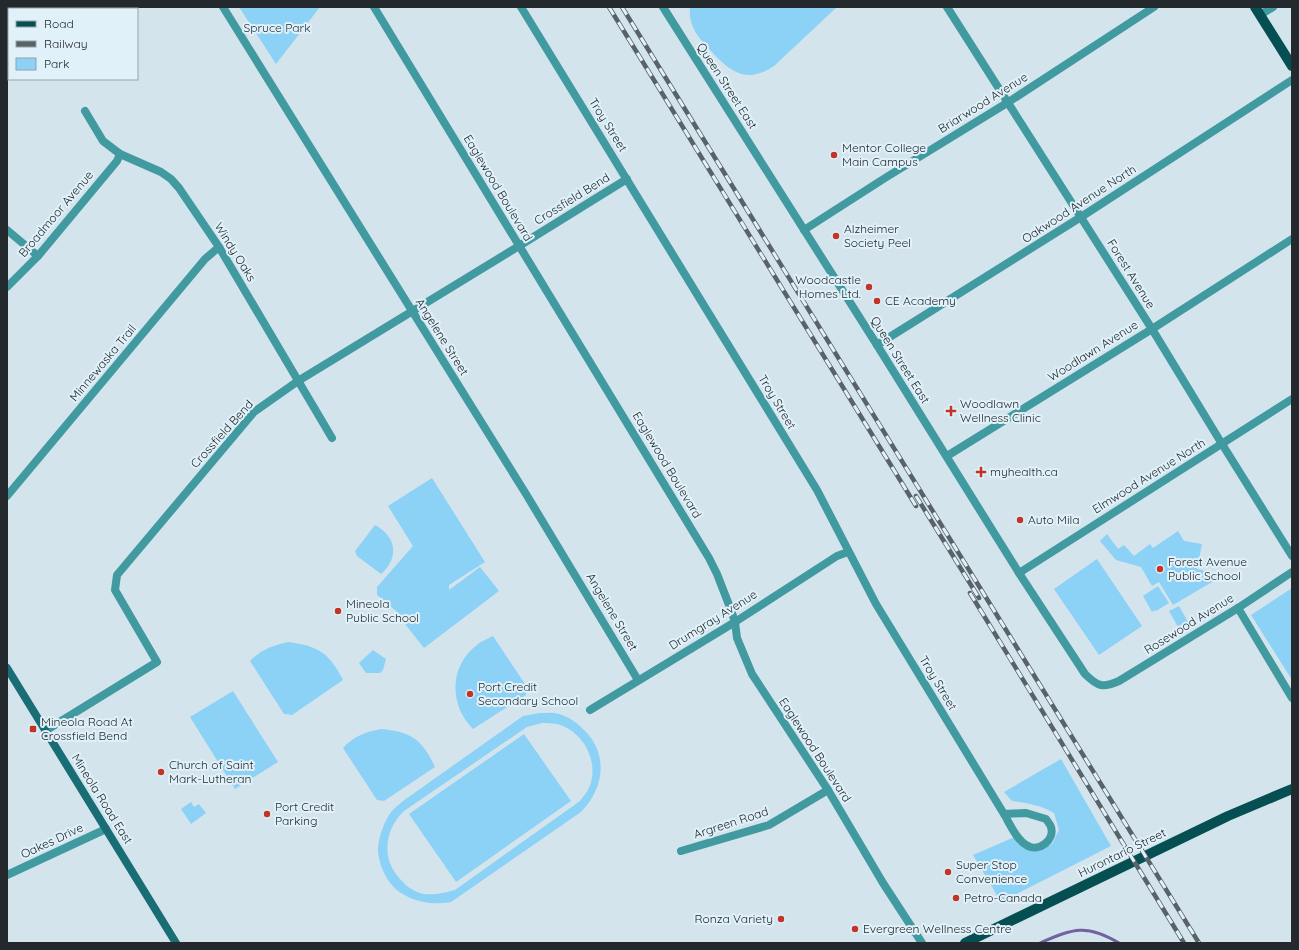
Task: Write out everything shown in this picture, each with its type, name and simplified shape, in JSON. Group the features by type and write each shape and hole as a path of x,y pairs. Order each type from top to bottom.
{"main road":[{"path":"1257,11 1292,66"},
{"name":"Hurontario Street","path":"964,943 1228,816 1292,789"}],"street":[{"name":"Angelene Street","path":"223,7 526,494 638,680"},
{"name":"Eaglewood Boulevard","path":"374,7 710,558 722,585 735,622 738,638 752,674 828,790 883,883 922,943"},
{"name":"Troy Street","path":"521,7 817,490 876,604 1004,814 1021,841 1028,847 1036,848 1043,845 1049,837 1051,826 1046,819 1026,814 1004,814"},
{"name":"Queen Street East","path":"663,7 1019,572 1085,674 1094,683"},
{"name":"Forest Avenue","path":"947,7 1152,329 1292,556"},
{"name":"Briarwood Avenue","path":"804,230 1007,103 1154,7"},
{"path":"1257,11 1273,7"},
{"name":"Oakwood Avenue North","path":"877,345 1081,217 1292,80"},
{"name":"Windy Oaks","path":"85,111 103,141 120,154 161,172 171,179 219,247 332,438"},
{"name":"Broadmoor Avenue","path":"7,287 38,256 117,161 120,154"},
{"name":"Crossfield Bend","path":"45,731 137,676 157,662 115,590 117,575 254,412 298,381 626,179"},
{"path":"7,230 38,256"},
{"name":"Woodlawn Avenue","path":"947,456 1152,329 1292,239"},
{"name":"Minnewaska Trail","path":"7,496 205,259 219,247"},
{"name":"Elmwood Avenue North","path":"1019,572 1292,399"},
{"name":"Drumgray Avenue","path":"590,710 735,622 837,556 848,552"},
{"name":"Rosewood Avenue","path":"1094,683 1104,686 1119,682 1238,608 1292,572"},
{"path":"1238,608 1292,698"},
{"name":"Mineola Road East","path":"7,668 176,943"},
{"name":"Argreen Road","path":"681,851 769,825 828,790"},
{"name":"Oakes Drive","path":"7,875 106,829"}],"green space":[{"name":"Spruce Park","path":"239,7 320,7 276,64"},
{"path":"690,7 837,7 774,66 764,72 746,75 731,69 724,64 702,40 692,26"},
{"path":"432,478 485,562 449,585 449,590 480,567 499,591 424,648 405,624 408,621 377,595 377,587 413,546 388,506"},
{"path":"375,525 388,535 393,548 391,561 381,574 357,556 355,551"},
{"path":"1178,531 1184,541 1202,544 1197,569 1224,575 1173,605 1159,582 1152,586 1141,567 1116,560 1100,541 1107,534 1118,549 1124,545 1134,556 1150,544 1153,548"},
{"path":"1097,559 1142,626 1099,655 1054,589"},
{"path":"1158,586 1169,603 1152,612 1143,596"},
{"path":"1292,588 1292,680 1251,615"},
{"path":"1179,606 1188,622 1178,627 1169,611"},
{"path":"493,636 527,687 526,695 473,729 465,719 456,697 457,674 461,664 468,654 483,641"},
{"path":"288,642 308,646 322,652 333,663 343,680 292,715 284,714 250,661 268,648"},
{"path":"373,650 386,659 383,670 380,673 366,673 359,663"},
{"path":"233,691 278,762 235,789 190,717"},
{"path":"540,713 554,713 562,715 577,724 591,738 597,748 601,770 595,792 589,802 581,812 451,902 438,903 419,901 396,890 382,869 378,851 380,835 389,815 403,801 523,716","holes":["542,723 552,723 567,728 575,733 587,749 591,759 592,778 589,788 580,801 455,890 440,894 424,894 407,886 396,874 388,856 387,846 389,837 397,819 404,811 527,727"]},
{"path":"381,729 400,732 408,735 420,743 435,767 384,801 377,800 343,748 351,740 360,735"},
{"path":"524,734 571,801 456,882 409,814"},
{"path":"1061,759 1111,846 1001,902 973,855 1017,836 1037,850 1052,844 1059,830 1054,813 1039,806 1012,801 1004,792"},
{"path":"191,802 194,807 199,804 206,813 191,824 181,809"}],"waterway":[{"path":"1040,943 1062,934 1080,930 1098,933 1119,943"}],"railway":[{"path":"609,7 916,506"},
{"path":"622,7 1199,943"},
{"path":"916,496 979,598"},
{"path":"970,593 1184,943"}],"place":[{"name":"Mentor College Main Campus","path":"834,155"},
{"name":"Alzheimer Society Peel","path":"836,236"},
{"name":"Woodcastle Homes Ltd.","path":"869,287"},
{"name":"CE Academy","path":"877,301"},
{"name":"Woodlawn Wellness Clinic","path":"951,411"},
{"name":"myhealth.ca","path":"981,472"},
{"name":"Auto Mila","path":"1020,520"},
{"name":"Forest Avenue Public School","path":"1160,569"},
{"name":"Mineola Public School","path":"338,611"},
{"name":"Port Credit Secondary School","path":"470,694"},
{"name":"Mineola Road At Crossfield Bend","path":"33,729"},
{"name":"Church of Saint Mark-Lutheran","path":"161,772"},
{"name":"Port Credit Parking","path":"267,814"},
{"name":"Super Stop Convenience","path":"948,872"},
{"name":"Petro-Canada","path":"956,898"},
{"name":"Ronza Variety","path":"781,919"},
{"name":"Evergreen Wellness Centre","path":"855,929"}]}
